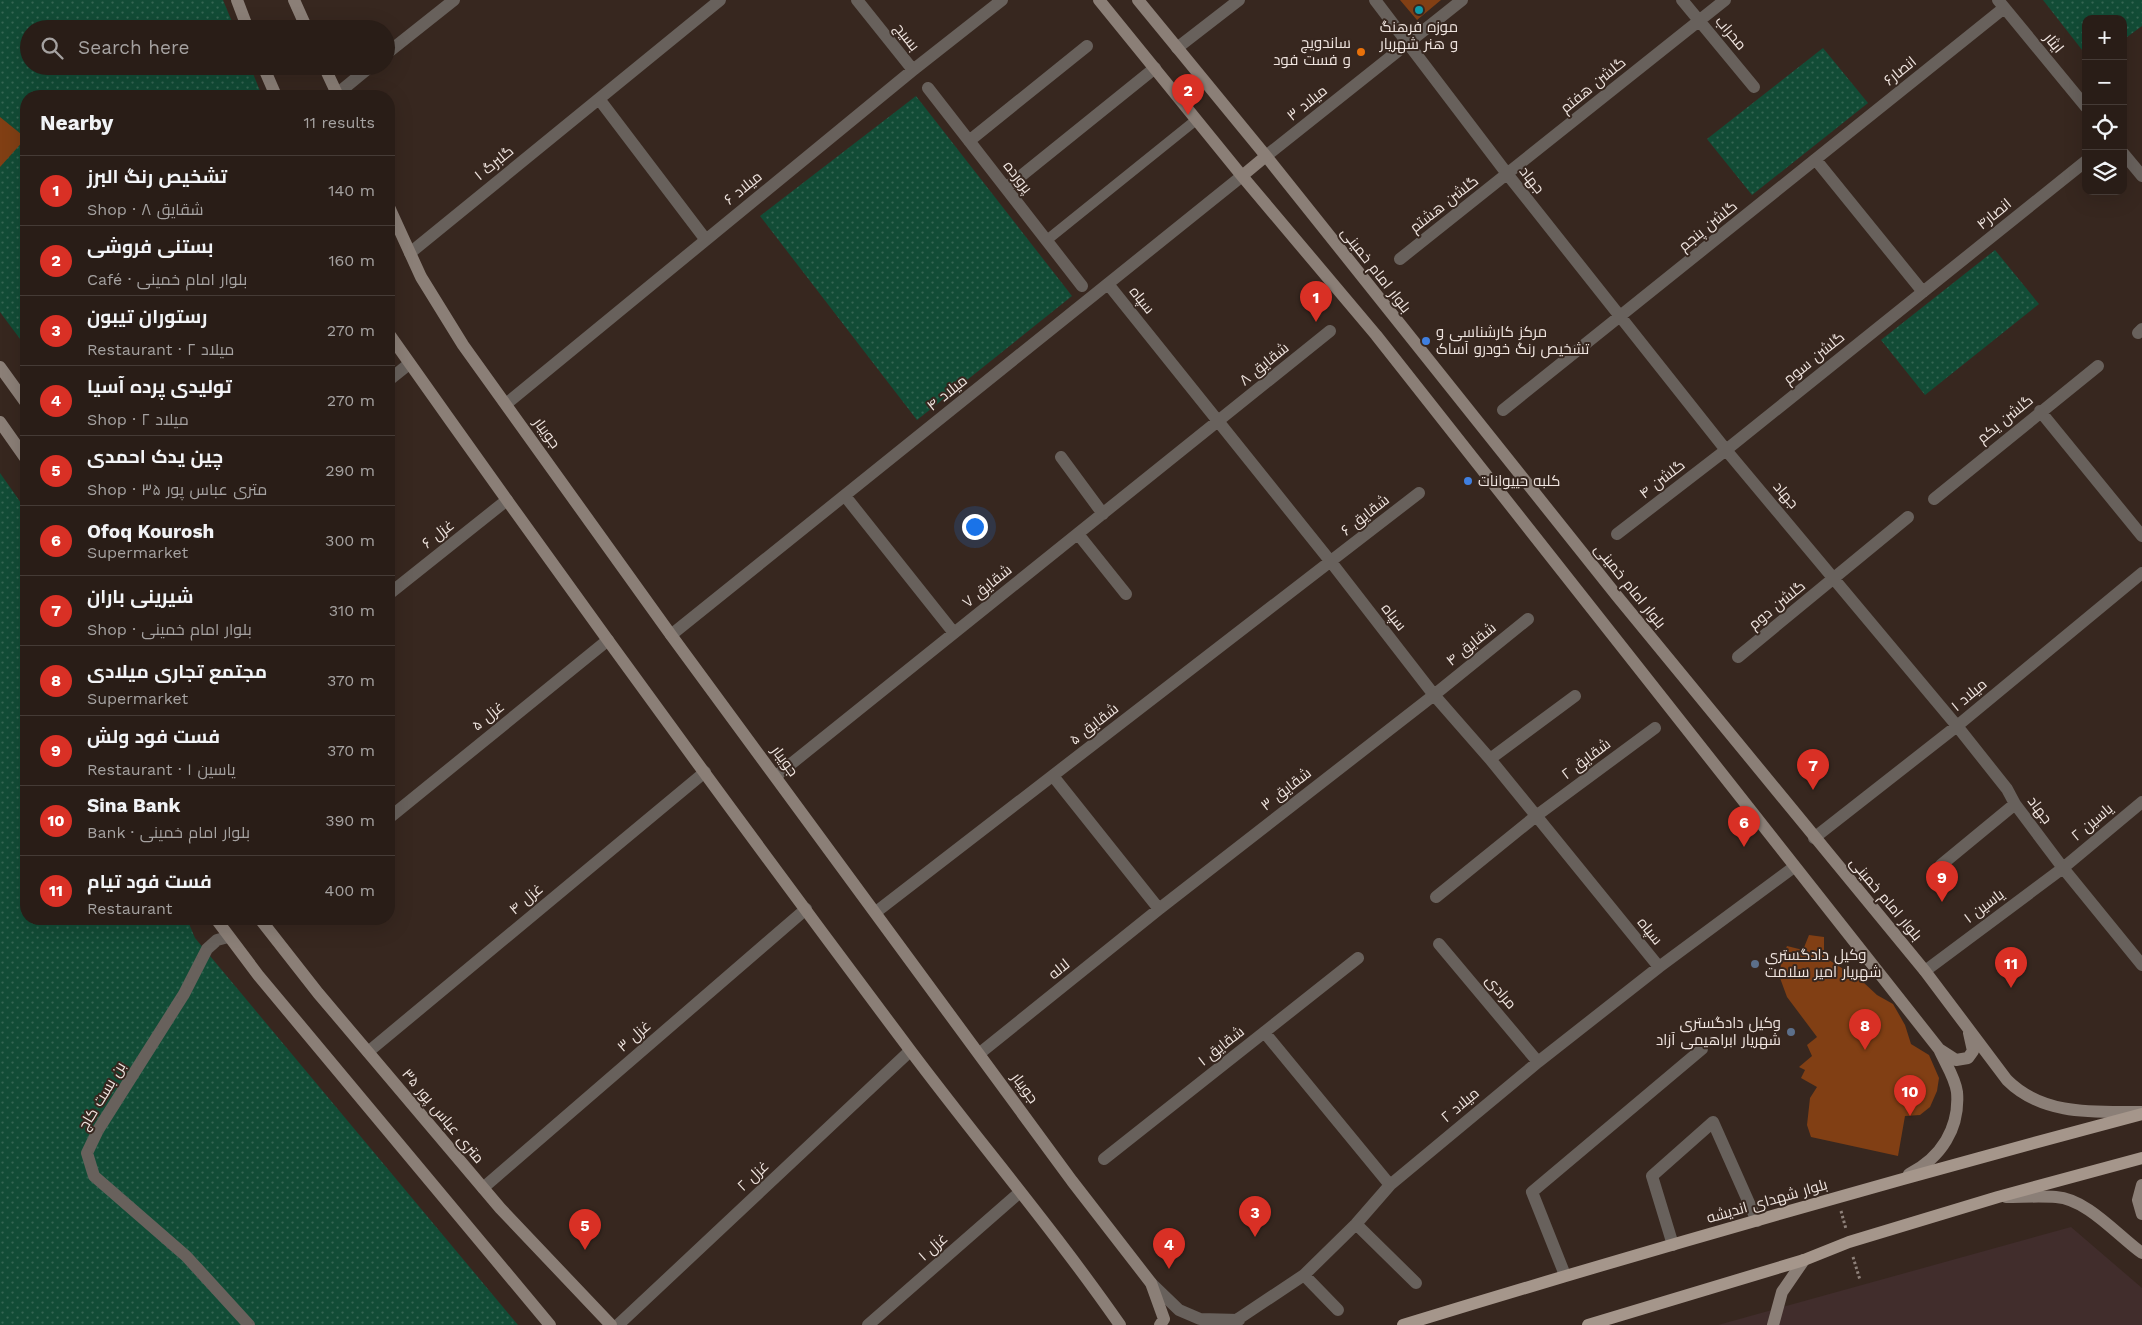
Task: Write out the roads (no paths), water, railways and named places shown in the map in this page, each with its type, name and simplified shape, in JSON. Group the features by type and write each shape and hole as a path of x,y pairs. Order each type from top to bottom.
{"main road":[{"name":"بلوار شهدای اندیشه","path":"1403,1325 1565,1275 2142,1113"},
{"path":"1598,1324 1804,1260 1849,1242 1998,1197 2142,1158"}],"street":[{"path":"237,0 245,20"},
{"path":"294,0 303,20"},
{"path":"395,47 454,0"},
{"name":"گلبرگ ۱","path":"410,253 720,0"},
{"name":"بسیج","path":"857,0 913,70"},
{"name":"میلاد ۶","path":"506,404 913,70 1002,0"},
{"path":"1099,0 1242,176 1383,342 1939,1049 1953,1078 1957,1093 1954,1126 1940,1151 1923,1167 1898,1180"},
{"name":"بلوار امام خمینی","path":"1138,0 1266,156 1623,604 1925,971 2007,1080 2019,1092 2061,1109 2086,1112 2142,1113"},
{"path":"1177,48 1239,0"},
{"name":"جهاد","path":"1375,0 1409,42 1508,175 1726,450 2008,789 2015,804 2064,868 2142,964"},
{"name":"میلاد ۳","path":"1266,156 1462,0"},
{"name":"محراب","path":"1682,0 1754,87"},
{"name":"گلشن هفتم","path":"1508,175 1725,0"},
{"name":"ایثار","path":"2001,4 2084,105"},
{"name":"انصار۶","path":"1816,160 2001,4"},
{"path":"969,141 1087,46"},
{"path":"1006,188 1154,68"},
{"path":"268,75 274,90"},
{"path":"328,75 336,90"},
{"path":"344,90 361,75"},
{"name":"پرورده","path":"928,88 1082,286"},
{"path":"599,99 706,240"},
{"path":"1242,176 1266,156"},
{"path":"2127,158 2142,176"},
{"path":"1816,160 1923,292"},
{"name":"گلشن پنجم","path":"1503,410 1816,160"},
{"name":"انصار۴","path":"1923,292 2082,164"},
{"name":"گلشن هشتم","path":"1400,259 1508,175"},
{"name":"میلاد ۴","path":"671,635 1242,176"},
{"name":"جویبار","path":"395,220 421,277 463,345 671,635 980,1053 1072,1181 1151,1283 1164,1319 1160,1325"},
{"name":"سپاه","path":"1108,284 1331,562 1434,695 1490,759 1658,967"},
{"name":"گلشن سوم","path":"1726,450 1923,292"},
{"name":"شقایق ۸","path":"1218,422 1330,331"},
{"path":"395,343 608,640 910,1051 1120,1325"},
{"path":"395,375 409,364"},
{"name":"گلشن یکم","path":"1934,499 2040,411 2098,366"},
{"path":"0,367 20,395"},
{"path":"2040,411 2142,536"},
{"path":"0,422 20,450"},
{"name":"شقایق ۷","path":"776,776 1218,422"},
{"name":"گلشن ۴","path":"1617,534 1726,450"},
{"path":"1061,458 1103,514"},
{"name":"شقایق ۶","path":"1331,562 1419,493"},
{"path":"845,496 954,633"},
{"name":"غزل ۶","path":"395,589 507,500"},
{"path":"1835,579 1908,518"},
{"path":"1078,534 1126,594"},
{"name":"شقایق ۵","path":"876,912 1331,562"},
{"name":"میلاد ۱","path":"1814,838 1957,726 2142,573"},
{"name":"گلشن دوم","path":"1738,657 1835,579"},
{"name":"شقایق ۴","path":"1434,695 1528,619"},
{"name":"غزل ۵","path":"395,813 608,640"},
{"name":"شقایق ۳","path":"1158,909 1434,695"},
{"path":"1490,759 1575,696"},
{"name":"شقایق ۲","path":"1536,816 1655,728"},
{"name":"غزل ۴","path":"368,1052 705,772"},
{"path":"1053,776 1158,909"},
{"name":"یاسین ۲","path":"2064,868 2142,802"},
{"path":"1941,865 2015,804"},
{"path":"1436,896 1536,816"},
{"name":"میلاد ۲","path":"1151,1283 1179,1310 1200,1319 1234,1322 1304,1275 1356,1224 1390,1185 1538,1062 1658,967 1794,867"},
{"name":"یاسین ۱","path":"1925,971 2064,868"},
{"name":"غزل ۳","path":"483,1188 806,909"},
{"name":"لاله","path":"980,1053 1158,909"},
{"path":"220,925 258,975 550,1325"},
{"name":"۳۵ متری عباس پور","path":"266,925 306,978 483,1188 611,1325"},
{"name":"بن بست کاج","path":"228,937 217,940 208,949 184,994 98,1130 87,1153 94,1176 186,1256 249,1325"},
{"name":"مرادی","path":"1439,944 1538,1062"},
{"name":"شقایق ۱","path":"1104,1159 1358,958"},
{"path":"1939,1049 1956,1060 1968,1058 1973,1052 1973,1045 1967,1026"},
{"path":"1265,1033 1390,1185"},
{"path":"1565,1275 1532,1192 1702,1050"},
{"name":"غزل ۲","path":"618,1325 910,1051"},
{"path":"1673,1245 1652,1176 1713,1122 1757,1221"},
{"path":"2142,1186 2138,1200 2142,1214"},
{"name":"غزل ۱","path":"868,1325 1019,1193"},
{"path":"1998,1197 2058,1197 2078,1203 2094,1213 2142,1253"},
{"path":"1356,1224 1416,1283"},
{"path":"1773,1325 1782,1292 1804,1260"},
{"path":"1304,1275 1338,1310"}],"lane":[{"path":"1046,240 1196,120"}],"place":[{"name":"موزه فرهنگ و هنر شهریار","path":"1419,10"},
{"name":"ساندویچ و فست فود","path":"1361,52"},
{"name":"بستنی فروشی","path":"1188,115"},
{"name":"تشخیص رنگ البرز","path":"1316,322"},
{"name":"مرکز کارشناسی و تشخیص رنگ خودرو آساک","path":"1426,341"},
{"name":"کلبه حییوانات","path":"1468,481"},
{"name":"شیرینی باران","path":"1813,790"},
{"name":"Ofoq Kourosh","path":"1744,847"},
{"name":"فست فود ولش","path":"1942,902"},
{"name":"وکیل دادگستری شهریار امیر سلامت","path":"1755,964"},
{"name":"فست فود تیام","path":"2011,988"},
{"name":"وکیل دادگستری شهریار ابراهیمی آزاد","path":"1791,1032"},
{"name":"مجتمع تجاری میلادی","path":"1865,1050"},
{"name":"Sina Bank","path":"1910,1116"},
{"name":"رستوران تیبون","path":"1255,1237"},
{"name":"چین یدک احمدی","path":"585,1250"},
{"name":"تولیدی پرده آسیا","path":"1169,1269"}]}
